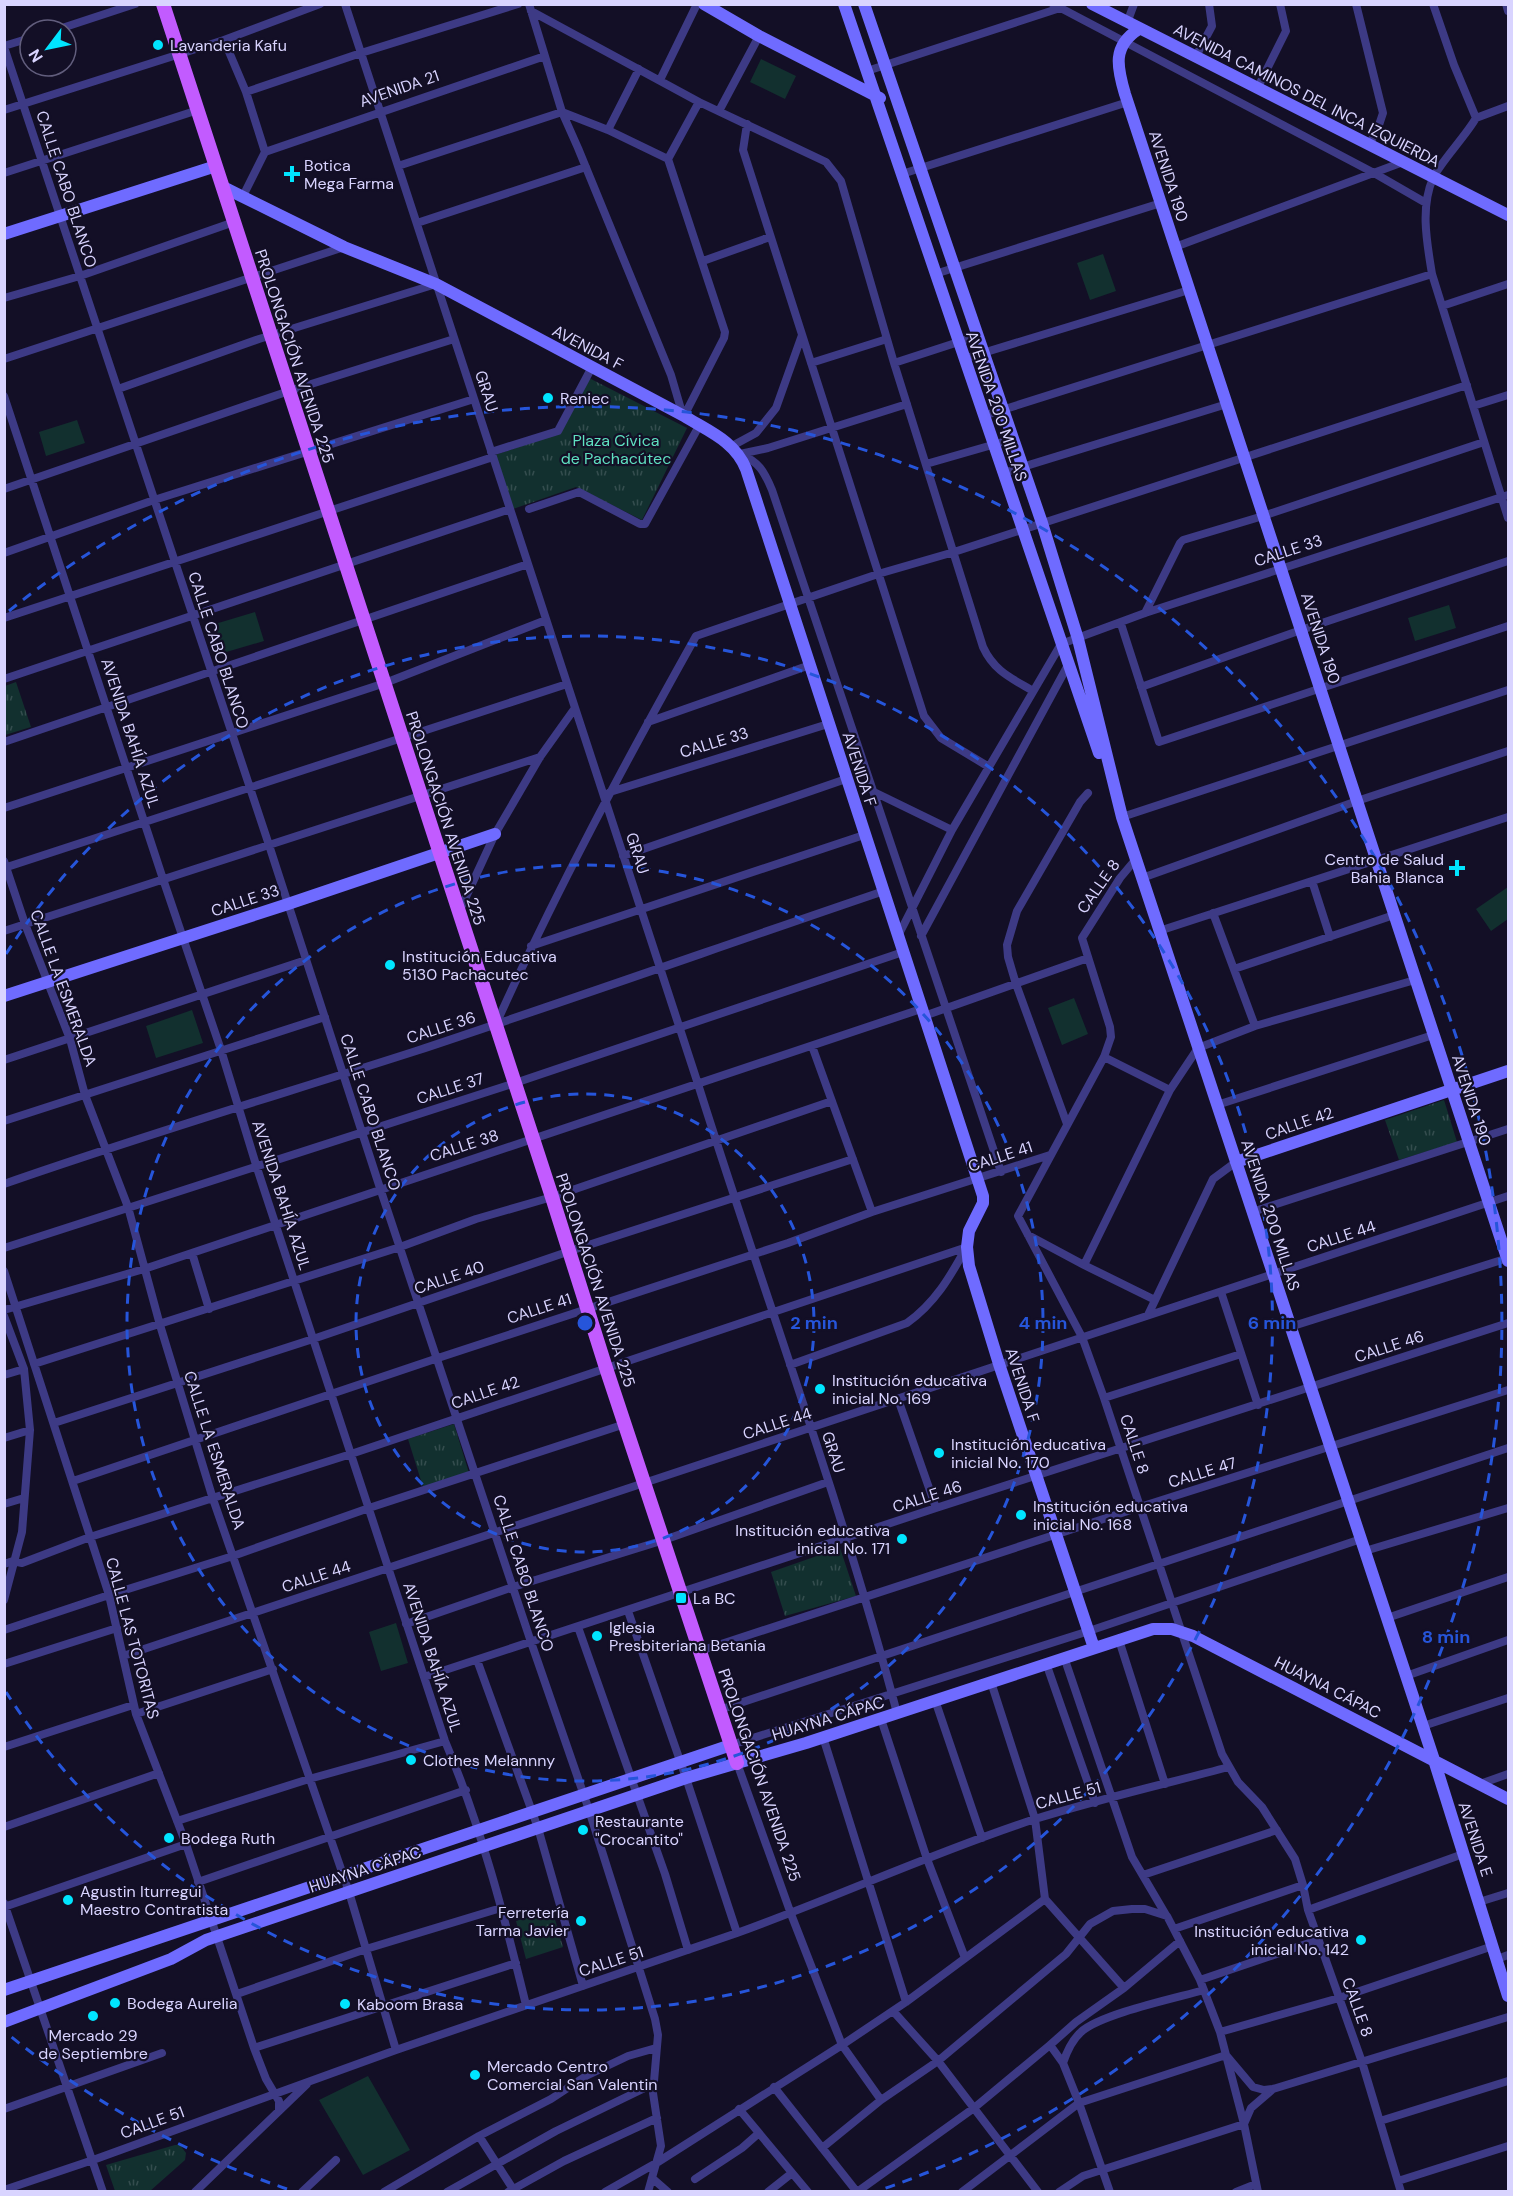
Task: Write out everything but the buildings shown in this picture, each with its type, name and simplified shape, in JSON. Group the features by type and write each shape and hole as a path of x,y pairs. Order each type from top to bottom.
{"main road":[{"name":"PROLONGACIÓN AVENIDA 225","path":"164,4 570,1251 606,1368 737,1763"},
{"path":"704,4 759,36 898,107"},
{"name":"AVENIDA 200 MILLAS","path":"844,4 877,96 963,359 1122,816 1434,1760"},
{"name":"AVENIDA 200 MILLAS","path":"864,4 1042,523 1078,639 1122,816"},
{"name":"AVENIDA CAMINOS DEL INCA IZQUIERDA","path":"1092,4 1509,215"},
{"path":"1124,42 1139,29"},
{"name":"AVENIDA 190","path":"1124,42 1119,63 1128,102 1508,1259"},
{"path":"4,234 216,166"},
{"name":"AVENIDA F","path":"223,187 344,247 436,284 684,416 736,450 746,469 983,1196 983,1203 969,1231 967,1247 969,1266 999,1364 1094,1648"},
{"name":"CALLE 33","path":"4,996 495,834"},
{"name":"CALLE 42","path":"1236,1162 1509,1071"},
{"name":"HUAYNA CÁPAC","path":"4,2022 171,1959 195,1945 216,1937 686,1778 824,1737 1153,1629 1172,1629 1181,1632 1509,1799"},
{"name":"HUAYNA CÁPAC","path":"4,1990 731,1745"},
{"name":"AVENIDA E","path":"1434,1760 1492,1946 1503,1957 1509,1996"}],"street":[{"path":"78,23 135,4"},
{"path":"4,110 224,40 320,4"},
{"name":"GRAU","path":"345,4 680,1028 733,1198 866,1598 897,1713"},
{"path":"246,92 518,4"},
{"path":"660,80 696,4"},
{"path":"1127,23 1134,4"},
{"path":"1195,58 1212,26 1209,4"},
{"path":"1257,89 1286,31 1280,4"},
{"path":"1356,4 1383,113 1377,131 1369,144"},
{"path":"1433,4 1454,65 1476,118"},
{"path":"1506,4 1509,11"},
{"path":"867,71 1057,6 1374,173 1426,203"},
{"path":"530,8 562,112 671,375 684,416"},
{"path":"530,8 699,102 826,162 835,171 841,181 894,363 983,647 996,668 1033,691"},
{"path":"719,111 759,36"},
{"path":"224,40 246,92 265,152 243,196"},
{"name":"CALLE CABO BLANCO","path":"4,47 269,845 380,1188 589,1810 655,2019 658,2036 653,2084 661,2146 648,2192"},
{"name":"AVENIDA 21","path":"265,152 545,56"},
{"path":"608,130 639,69"},
{"path":"668,159 699,102"},
{"path":"902,174 1128,102"},
{"path":"1509,106 1476,118 1434,177 1426,203 1427,247 1432,274 1473,406 1505,496 1509,518"},
{"path":"4,173 198,110"},
{"path":"398,166 562,112 608,130 668,159 724,326 724,338 684,416"},
{"path":"747,124 743,150 924,716 941,738 989,767"},
{"path":"1175,247 1403,162"},
{"path":"417,223 586,167"},
{"path":"935,274 1161,203"},
{"path":"4,298 80,276 234,222"},
{"path":"703,261 770,237"},
{"path":"4,359 344,247"},
{"path":"983,416 1432,274"},
{"path":"118,389 271,335 436,284"},
{"path":"1442,306 1509,284"},
{"path":"963,359 1189,290"},
{"path":"736,450 756,433 776,408 802,334"},
{"path":"894,363 977,336"},
{"path":"4,489 290,391 454,339"},
{"path":"812,363 887,339"},
{"path":"4,618 329,512 558,431 592,367"},
{"path":"496,1024 531,946 606,802 609,792 696,636 878,574 1023,530 1467,385"},
{"path":"1473,406 1509,395"},
{"name":"AVENIDA BAHÍA AZUL","path":"4,396 9,423 51,536 221,1050 257,1168 406,1624 445,1741 466,1790 479,1829 526,2005"},
{"path":"4,553 154,500 474,399"},
{"path":"736,450 768,448 907,404"},
{"path":"1003,473 1227,404"},
{"path":"529,509 579,492 640,524 645,524 699,426"},
{"path":"926,464 1013,439"},
{"path":"1145,613 1183,540 1263,516 1485,442"},
{"path":"736,450 753,459 764,473 772,490 810,597 1001,1172"},
{"name":"CALLE 33","path":"1061,644 1121,624 1145,613 1505,496"},
{"path":"4,679 510,509"},
{"path":"1141,687 1301,630 1509,561"},
{"path":"4,742 528,564"},
{"path":"4,808 385,683 546,620"},
{"path":"1121,624 1159,742 1509,626"},
{"path":"898,936 952,830 1061,644"},
{"path":"648,722 810,665"},
{"path":"921,936 1068,665"},
{"path":"5,866 250,789 567,684"},
{"path":"1122,816 1509,690"},
{"path":"459,912 495,834 540,757 575,708"},
{"name":"CALLE 33","path":"609,792 828,724"},
{"path":"1142,878 1357,801 1509,751"},
{"path":"4,931 540,757"},
{"path":"623,856 846,779"},
{"path":"874,792 952,830"},
{"path":"1067,1124 1016,984 1007,945 1017,911 1080,802 1088,793"},
{"path":"1159,931 1509,817"},
{"path":"531,946 864,835"},
{"name":"CALLE 8","path":"1136,859 1120,878 1082,938 1110,1027 1111,1037 1104,1057 1018,1216 1082,1337 1222,1754 1238,1782 1262,1807 1295,1859 1308,1910 1362,2062 1401,2192"},
{"name":"CALLE LA ESMERALDA","path":"5,866 70,1039 85,1095 104,1149 128,1207 177,1384 213,1499 344,1875 396,2050"},
{"path":"1312,881 1330,937"},
{"name":"CALLE 36","path":"4,1184 104,1149 496,1024 884,891"},
{"path":"1213,913 1255,1026"},
{"path":"1234,969 1394,915"},
{"name":"CALLE 37","path":"4,1248 257,1168 903,952"},
{"name":"CALLE 38","path":"4,1310 144,1269 380,1188 812,1046 923,1012 945,1009 1088,958"},
{"path":"4,1060 306,960"},
{"path":"1084,1265 1170,1090 1198,1048 1255,1026 1415,980"},
{"path":"4,1121 325,1017"},
{"path":"1217,1105 1433,1035"},
{"path":"812,1046 872,1212"},
{"path":"1104,1057 1170,1090"},
{"path":"34,1364 400,1247 476,1219 552,1197 832,1101"},
{"path":"1252,1212 1509,1129"},
{"name":"CALLE 41","path":"73,1481 587,1308 753,1255 872,1212 1050,1155"},
{"name":"CALLE 40","path":"54,1423 853,1159"},
{"name":"CALLE 42","path":"1148,1316 1214,1179 1236,1162"},
{"name":"CALLE 44","path":"123,1656 1509,1196"},
{"path":"1028,1235 1155,1300"},
{"path":"790,1365 907,1323 923,1312 934,1300 967,1247"},
{"name":"CALLE 42","path":"9,1562 21,1563 90,1537 458,1419 967,1247"},
{"path":"192,1252 209,1309"},
{"path":"1290,1327 1508,1259"},
{"name":"CALLE LAS TOTORITAS","path":"4,1271 109,1594 134,1709 186,1844 254,2049 266,2079 279,2101 279,2110"},
{"path":"1221,1292 1258,1405"},
{"path":"4,1316 24,1369 30,1430 22,1532 9,1562 4,1600"},
{"name":"CALLE 46","path":"424,1677 936,1508 1509,1323"},
{"path":"1104,1398 1241,1354"},
{"path":"4,1376 24,1369"},
{"name":"CALLE 47","path":"700,1651 1056,1534 1509,1390"},
{"path":"898,1399 936,1508"},
{"path":"4,1630 626,1424"},
{"path":"4,1438 30,1430"},
{"path":"719,1710 1509,1448"},
{"path":"406,1624 513,1587 663,1540 828,1482"},
{"path":"4,1504 24,1498"},
{"path":"1365,1551 1509,1508"},
{"name":"HUAYNA CÁPAC","path":"731,1745 1089,1631 1360,1539"},
{"path":"1386,1618 1509,1577"},
{"path":"628,1611 737,1933"},
{"path":"578,1627 638,1794 688,1950"},
{"path":"4,1664 117,1628"},
{"path":"1119,1640 1165,1784"},
{"path":"1406,1676 1509,1640"},
{"path":"1064,1657 1132,1857 1167,1916 1200,1980 1220,2032 1244,2124 1257,2188 1236,2192"},
{"path":"477,1660 538,1828 583,1986"},
{"path":"1046,1663 1095,1803"},
{"path":"4,1747 273,1669"},
{"path":"991,1682 1035,1819 1045,1899 1124,1988"},
{"path":"1423,1726 1509,1698"},
{"path":"935,1700 982,1839"},
{"path":"880,1719 927,1859 965,1958"},
{"path":"824,1737 906,2002"},
{"path":"177,1821 309,1779 445,1741"},
{"name":"PROLONGACIÓN AVENIDA 225","path":"737,1763 791,1914 842,2045 881,2100"},
{"name":"CALLE 51","path":"4,2190 396,2050 791,1914 927,1859 1035,1819 1229,1767"},
{"path":"4,1827 159,1773"},
{"path":"1480,1784 1509,1774"},
{"path":"198,1882 466,1790"},
{"path":"1143,1875 1277,1830"},
{"path":"103,2192 5,1906 186,1844"},
{"path":"1308,1910 1463,1854"},
{"path":"1174,1929 1303,1885"},
{"path":"1479,1902 1509,1893"},
{"path":"605,2192 658,2162 842,2045 906,2002 1045,1899"},
{"path":"237,1994 366,1949 501,1908"},
{"path":"822,2148 881,2100 938,2061 1066,1954 1090,1924 1113,1911 1145,1909 1167,1916"},
{"path":"1200,1980 1318,1940"},
{"path":"774,2087 857,2192 974,2108 1076,2022 1124,1988 1180,1941"},
{"path":"1220,2032 1339,1998 1492,1946"},
{"path":"254,2049 516,1963"},
{"path":"1062,2063 1073,2040 1083,2030 1103,2020 1204,1990"},
{"path":"893,2011 938,2061 1038,2192"},
{"path":"1226,2055 1253,2087 1264,2090 1273,2089 1509,2018"},
{"path":"1050,2045 1062,2063 1079,2103 1110,2192"},
{"path":"384,2192 479,2136 551,2099 586,2076 607,2065 656,2048"},
{"path":"4,2109 162,2053"},
{"path":"962,2192 1079,2103 1226,2055"},
{"path":"195,2192 310,2081"},
{"path":"1380,2121 1509,2081"},
{"path":"447,2192 497,2162 653,2084"},
{"path":"1059,2192 1083,2176 1244,2124 1251,2108 1273,2089"},
{"path":"740,2109 808,2192"},
{"path":"479,2136 497,2162 510,2190 564,2161 657,2118"},
{"path":"695,2179 742,2148 759,2133"},
{"path":"1398,2181 1509,2146"},
{"path":"302,2192 336,2160"},
{"path":"768,2192 792,2173"},
{"path":"652,2178 668,2192"}],"green space":[{"path":"761,59 796,76 785,99 750,82"},
{"path":"1103,254 1116,291 1090,300 1077,263"},
{"name":"Plaza Cívica de Pachacútec","path":"589,378 687,428 642,520 576,487 513,509 495,455 560,433"},
{"path":"77,420 85,443 46,456 39,432"},
{"path":"1449,605 1456,628 1415,641 1408,618"},
{"path":"255,612 264,641 223,653 215,624"},
{"path":"16,682 31,727 5,735 5,686"},
{"path":"1508,887 1508,919 1491,931 1476,909"},
{"path":"1074,998 1088,1034 1062,1045 1048,1008"},
{"path":"192,1010 203,1043 156,1058 146,1026"},
{"path":"1444,1100 1457,1142 1399,1160 1385,1120"},
{"path":"454,1424 469,1473 423,1487 408,1439"},
{"path":"840,1548 856,1596 785,1616 771,1572"},
{"path":"396,1623 408,1663 381,1671 369,1632"},
{"path":"552,1909 563,1947 526,1959 516,1921"},
{"path":"368,2076 410,2150 363,2175 319,2100"},
{"path":"180,2145 186,2153 185,2160 150,2191 115,2191 106,2165"}],"place":[{"name":"Lavanderia Kafu","path":"158,45"},
{"name":"Botica Mega Farma","path":"292,174"},
{"name":"Reniec","path":"548,398"},
{"name":"Centro de Salud Bahia Blanca","path":"1457,868"},
{"name":"Institución Educativa 5130 Pachacutec","path":"390,965"},
{"name":"Institución educativa inicial No. 169","path":"820,1389"},
{"name":"Institución educativa inicial No. 170","path":"939,1453"},
{"name":"Institución educativa inicial No. 168","path":"1021,1515"},
{"name":"Institución educativa inicial No. 171","path":"902,1539"},
{"name":"La BC","path":"681,1598"},
{"name":"Iglesia Presbiteriana Betania","path":"597,1636"},
{"name":"Clothes Melannny","path":"411,1760"},
{"name":"Restaurante \"Crocantito\"","path":"583,1830"},
{"name":"Bodega Ruth","path":"169,1838"},
{"name":"Agustin Iturregui Maestro Contratista","path":"68,1900"},
{"name":"Ferretería Tarma Javier","path":"581,1921"},
{"name":"Institución educativa inicial No. 142","path":"1361,1940"},
{"name":"Bodega Aurelia","path":"115,2003"},
{"name":"Kaboom Brasa","path":"345,2004"},
{"name":"Mercado 29 de Septiembre","path":"93,2016"},
{"name":"Mercado Centro Comercial San Valentin","path":"475,2075"}]}
